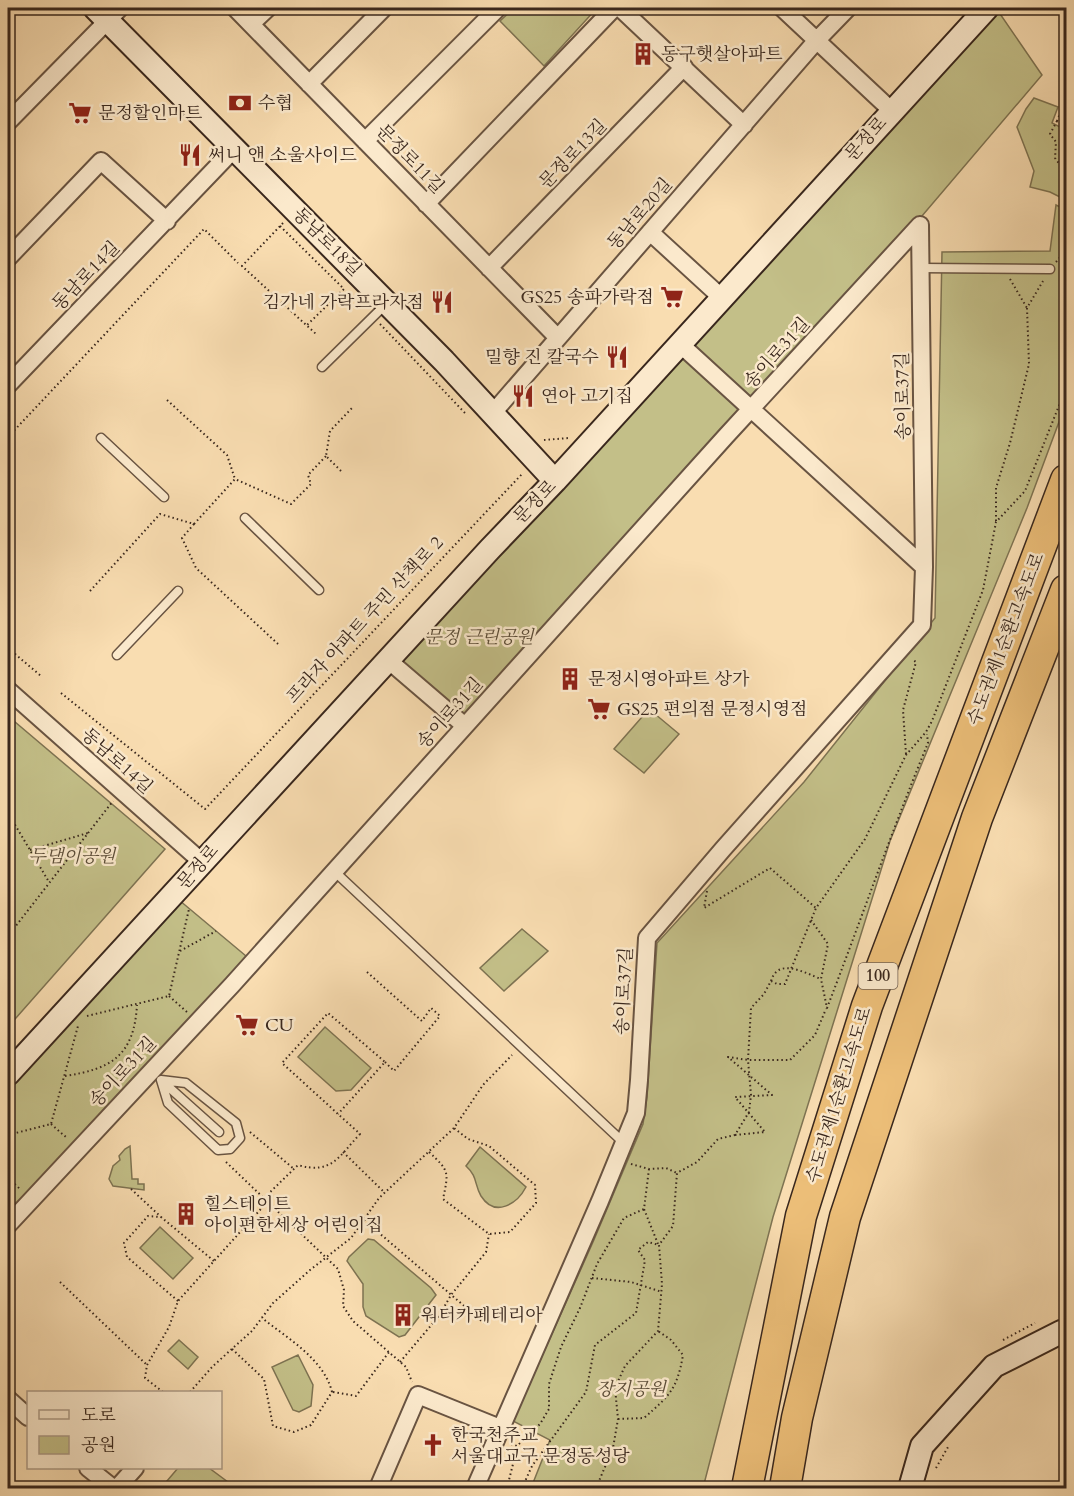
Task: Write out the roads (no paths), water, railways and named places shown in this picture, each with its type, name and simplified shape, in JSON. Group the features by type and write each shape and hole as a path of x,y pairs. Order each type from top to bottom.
{"highway":[{"name":"수도권제1순환고속도로","path":"747,1488 801,1216 867,1006 1066,480"},
{"name":"수도권제1순환고속도로","path":"785,1488 797,1418 845,1217 977,819 1066,590"}],"street":[{"name":"문정로11길","path":"235,8 558,338"},
{"path":"251,24 268,8"},
{"path":"309,84 384,8"},
{"path":"365,141 498,8"},
{"path":"426,204 614,8"},
{"path":"621,8 744,125"},
{"path":"782,8 892,111"},
{"name":"동남로20길","path":"492,414 817,40 848,8"},
{"name":"문정로","path":"8,1074 987,8"},
{"path":"8,122 108,12"},
{"name":"동남로18길","path":"108,12 235,148 288,218 380,310 444,360 555,481"},
{"name":"문정로13길","path":"489,268 684,67"},
{"name":"동남로14길","path":"9,382 167,221 235,148"},
{"path":"8,258 101,161 167,221"},
{"name":"송이로37길","path":"475,1488 636,1113 647,938 922,625 924,567 920,225"},
{"name":"송이로31길","path":"8,1225 78,1148 156,1075 197,1021 920,225"},
{"path":"650,232 722,298"},
{"path":"680,344 924,567"},
{"path":"388,660 465,726"},
{"name":"동남로14길","path":"8,690 202,862"},
{"path":"910,1488 922,1446 994,1366 1060,1332 1066,1332"},
{"path":"378,1488 418,1395 497,1434"},
{"path":"8,1399 27,1416"},
{"path":"91,1469 115,1488 133,1469"}],"lane":[{"path":"920,268 1050,269"},
{"path":"322,367 380,310"},
{"path":"101,438 164,496"},
{"path":"245,518 319,590"},
{"path":"117,655 178,591"},
{"path":"334,871 624,1143"},
{"path":"156,1075 186,1083 236,1123 240,1138 230,1149 218,1150 168,1103 156,1075"},
{"path":"156,1075 219,1132"}],"place":[{"name":"동구햇살아파트","path":"643,54"},
{"name":"수협","path":"240,103"},
{"name":"문정할인마트","path":"80,113"},
{"name":"써니 앤 소울사이드","path":"190,155"},
{"name":"GS25 송파가락점","path":"672,297"},
{"name":"김가네 가락프라자점","path":"442,302"},
{"name":"밀향 진 칼국수","path":"617,357"},
{"name":"연아 고기집","path":"523,396"},
{"name":"문정시영아파트 상가","path":"570,679"},
{"name":"GS25 편의점 문정시영점","path":"599,709"},
{"name":"CU","path":"247,1025"},
{"name":"힐스테이트 아이편한세상 어린이집","path":"186,1214"},
{"name":"워터카페테리아","path":"403,1315"},
{"name":"한국천주교 서울대교구 문정동성당","path":"433,1445"}],"park label":[{"name":"문정 근린공원","path":"479,637"},
{"name":"두댐이공원","path":"72,856"},
{"name":"장지공원","path":"631,1389"}]}
